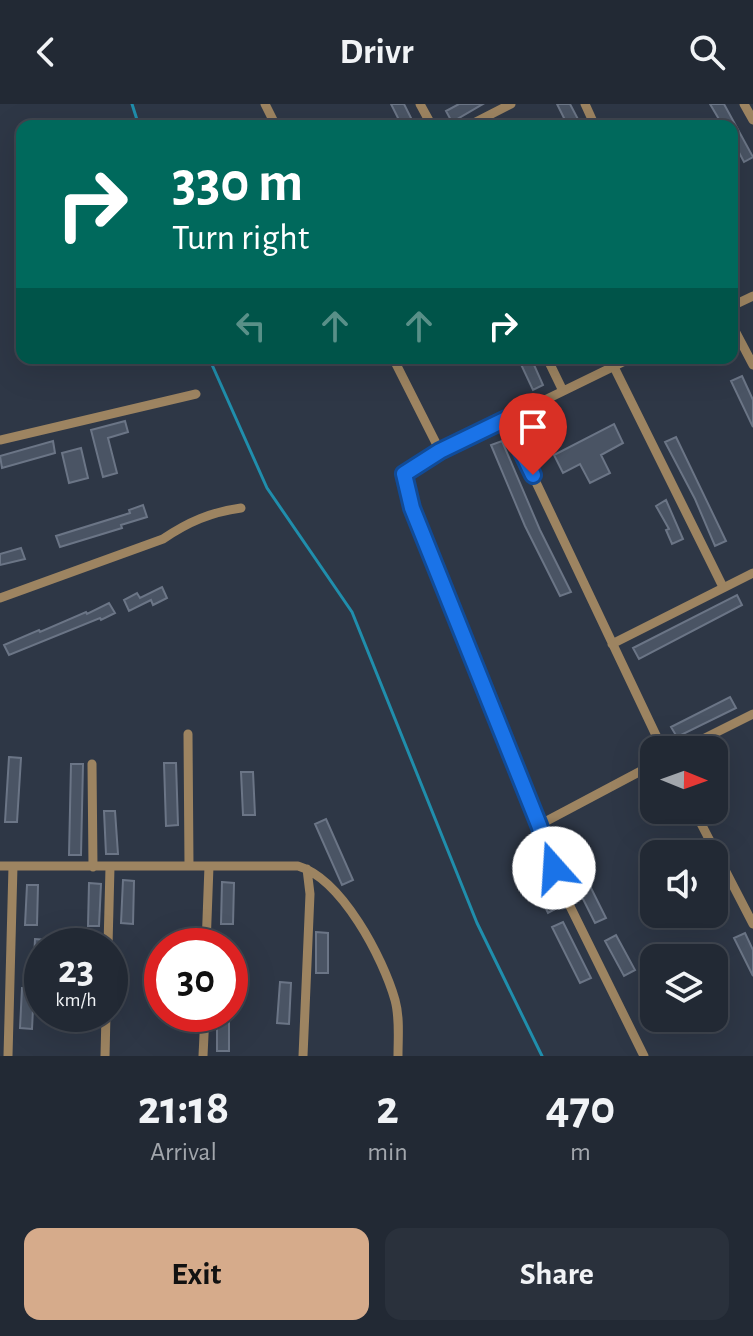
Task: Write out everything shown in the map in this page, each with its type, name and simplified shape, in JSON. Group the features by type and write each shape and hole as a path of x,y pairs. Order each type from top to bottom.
{"street":[{"path":"480,120 511,104"},
{"path":"744,104 753,120"},
{"path":"738,336 753,365"},
{"path":"396,364 440,451"},
{"path":"550,364 563,391"},
{"path":"620,364 440,451 404,474 407,491 562,890 644,1056"},
{"path":"614,367 723,587"},
{"path":"0,440 196,394"},
{"path":"506,419 656,736"},
{"path":"0,598 163,539 184,524 217,512 241,508"},
{"path":"612,644 753,573"},
{"path":"709,736 753,714"},
{"path":"188,734 189,865"},
{"path":"92,764 93,867"},
{"path":"539,825 640,771"},
{"path":"701,824 753,924"},
{"path":"0,866 298,866 307,869 317,874 344,903 371,941 395,1001 399,1025 398,1056"},
{"path":"8,1056 13,866"},
{"path":"207,928 209,866"},
{"path":"108,928 110,867"},
{"path":"303,1056 310,894 307,869"},
{"path":"105,1056 106,1032"},
{"path":"203,1056 204,1032"}],"building":[{"path":"391,104 404,104 412,120 399,120"},
{"path":"459,104 483,104 455,120 451,120 446,111"},
{"path":"557,104 570,104 578,120 565,120"},
{"path":"710,104 724,104 733,120 719,120"},
{"path":"738,130 753,157 744,162 738,150"},
{"path":"521,364 534,364 543,385 533,390"},
{"path":"742,376 753,400 753,427 731,381"},
{"path":"125,421 128,432 108,438 117,473 103,477 91,430"},
{"path":"614,424 623,443 601,455 610,473 590,483 580,464 563,473 554,455"},
{"path":"676,437 726,541 715,546 665,442"},
{"path":"53,441 55,453 2,468 0,456"},
{"path":"502,441 540,530 571,592 560,596 525,526 491,445"},
{"path":"81,448 88,478 69,483 62,453"},
{"path":"666,500 683,539 672,544 666,530 669,529 656,506"},
{"path":"143,505 147,517 60,547 56,536 130,513 129,510"},
{"path":"21,548 25,559 0,565 0,554"},
{"path":"162,587 167,598 153,605 151,600 129,611 124,600 137,593 140,598"},
{"path":"737,595 742,605 639,659 633,648"},
{"path":"109,603 115,613 101,620 9,655 4,645 87,614"},
{"path":"730,697 736,708 679,736 671,727"},
{"path":"9,757 21,758 17,822 5,822"},
{"path":"164,763 176,763 178,825 166,826"},
{"path":"71,764 83,764 81,855 69,855"},
{"path":"241,772 253,772 255,815 243,815"},
{"path":"104,811 115,811 118,854 106,854"},
{"path":"326,819 353,880 342,885 315,824"},
{"path":"542,874 559,907 548,913 531,879"},
{"path":"123,880 134,881 133,924 121,923"},
{"path":"222,882 234,883 233,924 221,924"},
{"path":"588,882 606,918 595,923 577,887"},
{"path":"89,883 101,884 99,926 88,926"},
{"path":"27,885 38,885 37,925 25,925"},
{"path":"563,922 591,978 580,983 552,927"},
{"path":"316,932 328,933 328,973 316,973"},
{"path":"745,933 753,950 753,976 734,938"},
{"path":"616,935 635,970 624,976 605,941"},
{"path":"280,982 291,983 289,1024 277,1023"},
{"path":"22,988 24,988 24,1028 20,1028"},
{"path":"217,1032 229,1032 229,1051 217,1051"}],"waterway":[{"path":"132,104 137,120"},
{"path":"212,364 267,488 352,612 477,923 542,1056"}],"route":[{"path":"533,475 506,419 440,451 404,474 412,508 554,868"}]}
